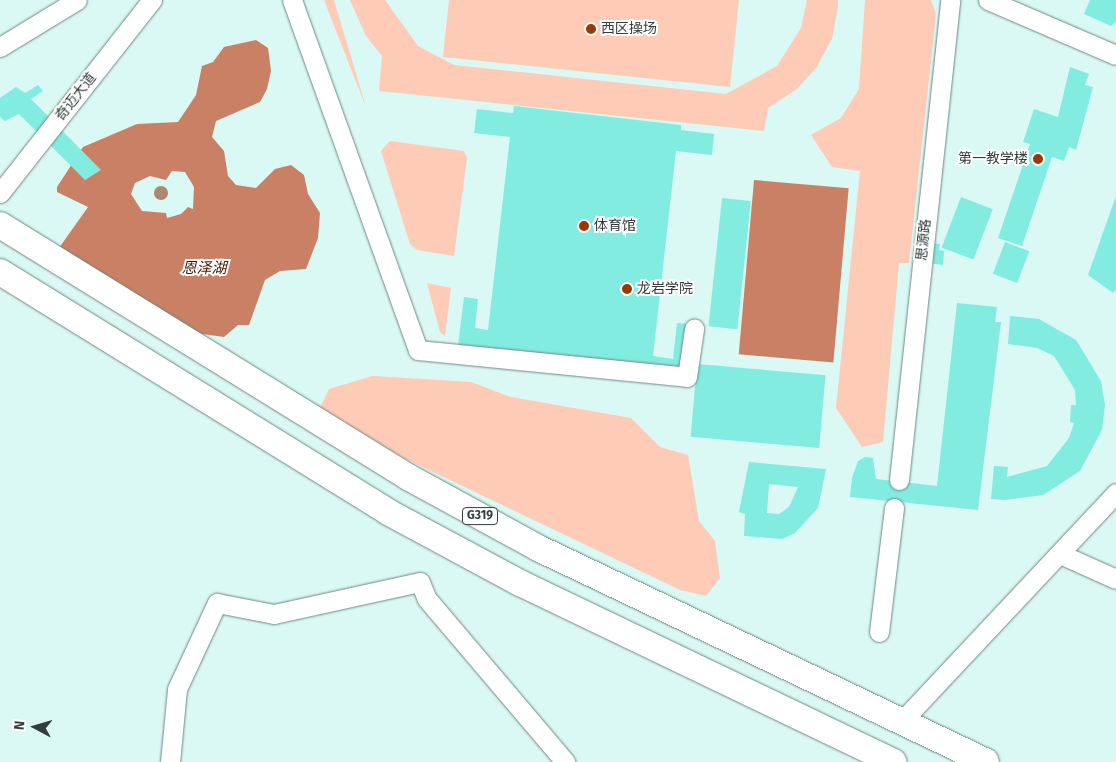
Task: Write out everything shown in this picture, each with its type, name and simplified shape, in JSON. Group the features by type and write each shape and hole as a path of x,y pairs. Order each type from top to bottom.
{"highway":[{"name":"G319","path":"0,225 408,477 538,548 986,762"},
{"path":"0,272 388,512 520,583 893,762"}],"street":[{"path":"0,47 77,0"},
{"name":"奇迈大道","path":"0,193 152,0"},
{"path":"292,0 418,350 687,377 694,329"},
{"name":"思源路","path":"899,480 950,0"},
{"path":"988,0 1116,55"},
{"path":"900,722 1116,493"},
{"path":"879,632 894,508"},
{"path":"1060,554 1116,579"},
{"path":"170,762 177,689 217,603 274,614 420,582 428,599 565,762"}],"shaded area":[{"path":"324,0 334,0 366,107"},
{"path":"350,0 385,0 418,46 454,65 726,94 777,66 801,28 807,0 838,0 838,6 832,39 816,68 797,89 768,108 764,131 379,91 382,56 366,36"},
{"name":"西区操场","path":"449,0 739,0 730,87 443,57"},
{"path":"865,0 931,0 936,14 909,263 899,263 883,442 862,447 836,408 860,171 832,167 811,135 841,118 859,89"},
{"path":"390,141 464,151 467,158 454,256 417,250 410,244 381,151"},
{"path":"427,283 451,288 445,336 440,332"},
{"path":"373,376 471,382 511,397 631,418 660,447 688,455 699,521 715,541 720,578 706,596 680,590 316,416 329,389"}],"water":[{"name":"恩泽湖","path":"256,40 268,48 271,71 267,89 260,102 216,121 212,137 224,151 228,176 236,185 256,188 275,169 291,165 304,175 308,194 320,213 318,238 306,269 280,271 265,280 249,325 238,325 224,337 188,332 59,248 88,207 57,192 57,187 83,147 137,124 178,122 196,95 202,66 213,62 224,47","holes":["172,171 185,172 194,187 193,209 188,207 181,214 167,218 166,213 142,211 131,194 135,183 150,176 166,180"]},
{"path":"754,180 849,188 833,363 739,354"}],"building":[{"path":"1090,0 1116,0 1116,22 1111,26 1084,14"},
{"name":"第一教学楼","path":"1070,67 1089,74 1085,85 1093,87 1076,150 1069,147 1064,161 1052,157 1022,246 998,238 1030,144 1023,142 1034,109 1058,117"},
{"path":"38,85 43,91 31,99 101,170 85,180 19,114 5,121 0,117 0,98 16,87 25,93"},
{"name":"体育馆","path":"514,106 681,125 681,130 714,134 712,155 676,151 653,356 673,359 677,323 689,324 683,371 458,346 464,297 478,299 475,328 488,330 510,137 474,133 477,109 513,113"},
{"path":"1116,196 1116,290 1113,293 1088,275"},
{"path":"961,197 993,209 973,260 942,247"},
{"path":"722,198 751,201 737,329 709,326"},
{"path":"1005,242 1029,251 1017,283 993,274"},
{"path":"929,243 940,244 939,250 944,251 943,265 927,263"},
{"path":"957,303 997,307 995,322 1001,322 978,510 850,497 852,478 858,461 865,457 873,458 876,479 937,486"},
{"path":"1010,316 1039,319 1076,340 1101,381 1105,405 1102,430 1080,471 1043,495 1005,500 991,499 994,466 1008,467 1007,477 1047,466 1069,438 1074,423 1070,422 1071,405 1076,405 1075,390 1054,356 1037,348 1008,344"},
{"path":"697,364 826,375 819,448 691,437"},
{"path":"749,462 826,469 818,508 795,533 782,539 744,536 745,514 739,512","holes":["769,484 798,487 789,507 779,514 767,513"]}],"place":[{"name":"西区操场","path":"591,29"},
{"name":"第一教学楼","path":"1038,159"},
{"name":"体育馆","path":"584,226"},
{"name":"龙岩学院","path":"627,289"}]}
